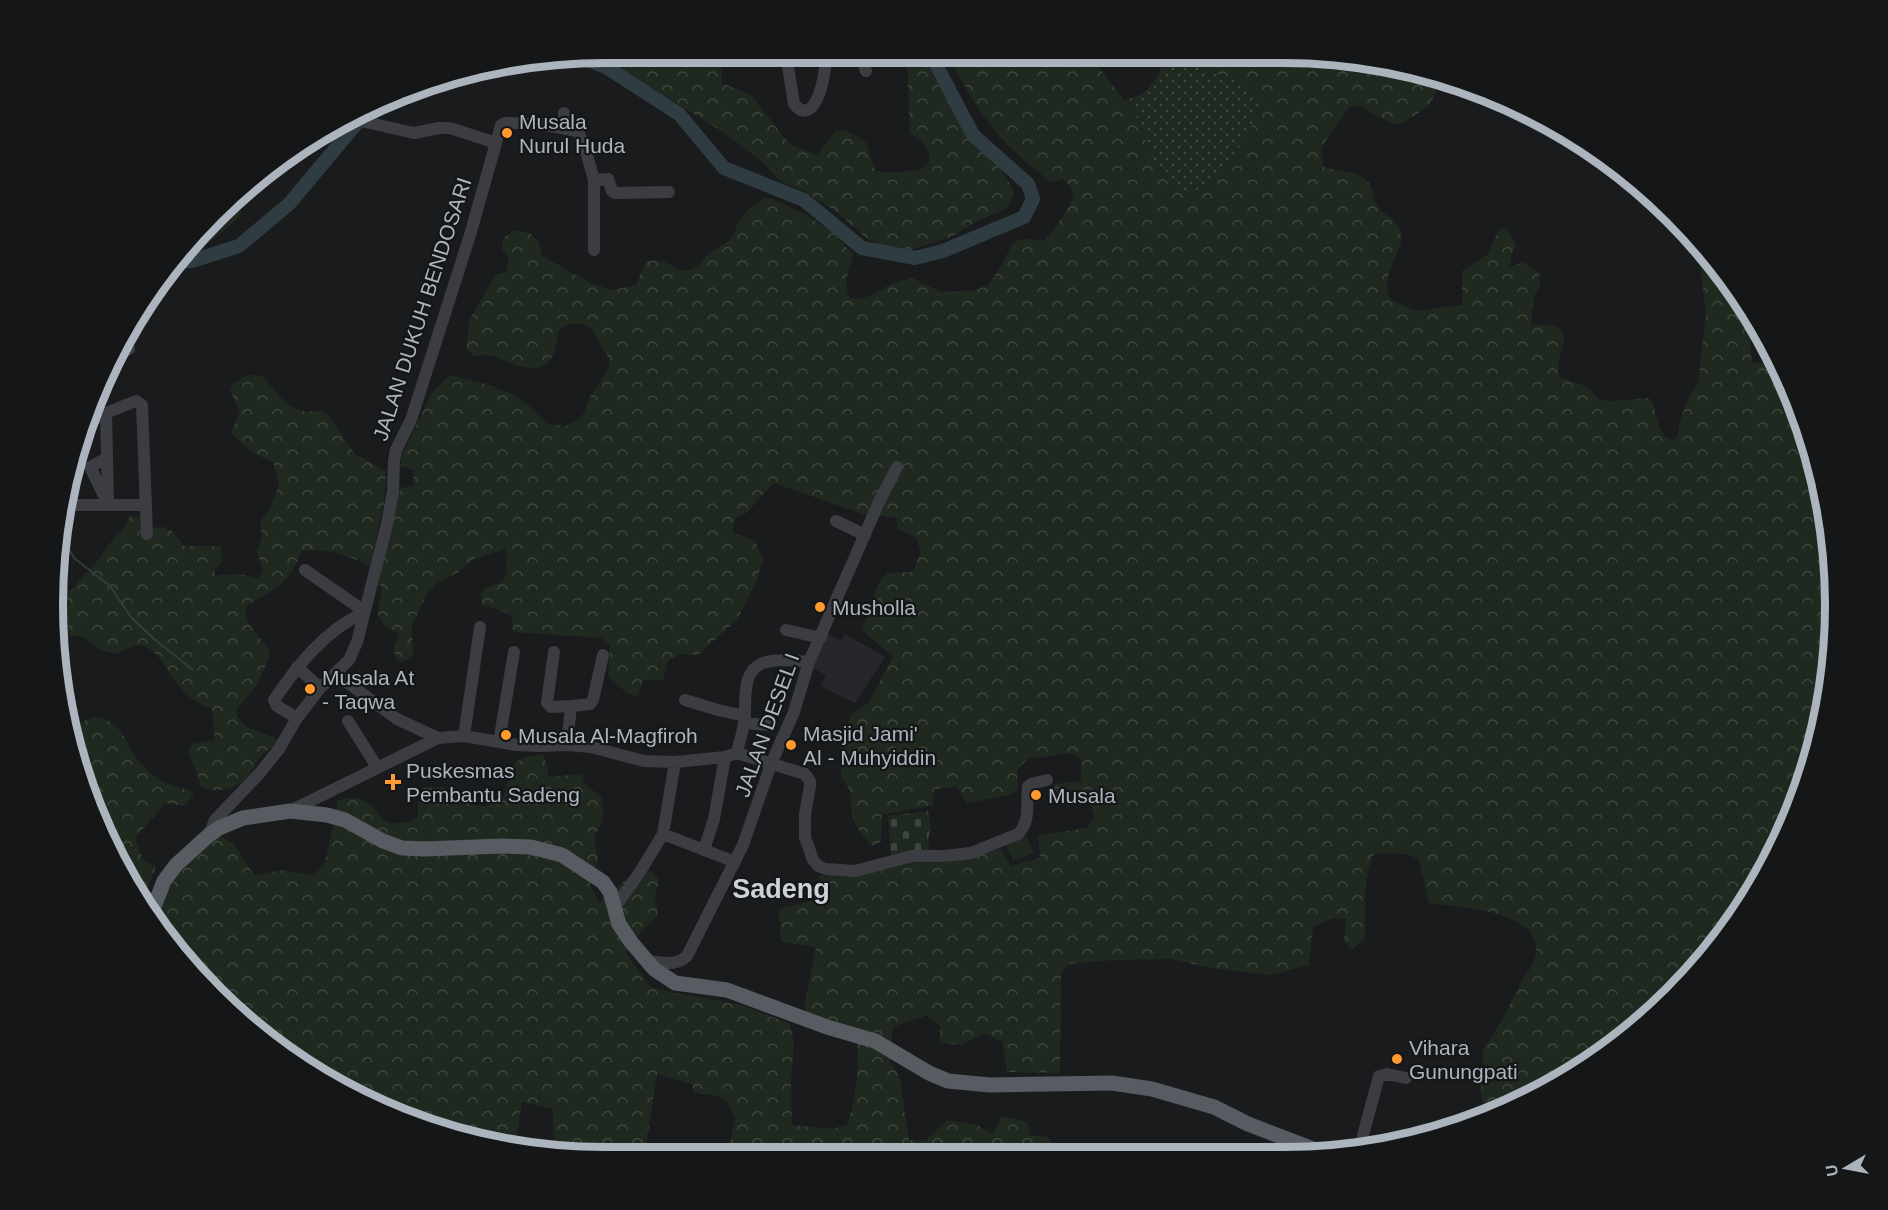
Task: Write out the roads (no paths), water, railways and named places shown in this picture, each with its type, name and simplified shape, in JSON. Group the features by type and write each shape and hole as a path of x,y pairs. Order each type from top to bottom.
{"main road":[{"path":"154,906 164,881 176,865 209,835 243,818 290,812 327,815 345,820 383,841 402,848 531,847 562,855 603,882 610,892 619,924 647,961 659,973 675,983 727,990 826,1027 875,1041 948,1082 990,1085 1112,1083 1152,1089 1214,1107 1248,1124 1306,1146"}],"street":[{"path":"787,63 794,104 799,109 809,108 819,96 826,63"},
{"path":"865,63 866,71"},
{"path":"564,112 564,128 580,134 594,180 594,250"},
{"path":"361,121 407,133 424,133 440,128 450,128 496,143"},
{"name":"JALAN DUKUH BENDOSARI","path":"209,835 215,820 259,774 279,749 297,718 320,688 349,660 357,642 387,524 393,491 396,450 411,420 503,123 564,128"},
{"path":"594,180 608,179 615,193 669,192"},
{"path":"97,418 136,401 142,405 147,534"},
{"path":"106,413 108,504"},
{"name":"JALAN DESEL I","path":"647,961 674,963 681,962 687,956 735,862 755,814 771,764 794,712 809,662 897,467"},
{"path":"72,505 145,505"},
{"path":"836,521 865,535"},
{"path":"297,718 277,706 274,700 297,667 328,636 348,620 363,612 304,570"},
{"path":"464,736 480,627"},
{"path":"786,630 821,638"},
{"path":"499,742 514,652"},
{"path":"554,652 547,703 551,707 590,704 593,700 603,655"},
{"path":"704,850 731,755 744,720 748,678 757,666 777,660 809,662"},
{"path":"297,667 320,688"},
{"path":"336,674 397,719 438,738"},
{"path":"685,699 744,720 766,724"},
{"path":"567,745 571,706"},
{"path":"348,721 376,767"},
{"path":"290,812 438,738 464,736 540,746 591,747 644,761 675,762 731,755 805,774 810,786 805,814 805,837 813,860 818,866 826,869 864,870 912,856 971,853 1018,834 1027,821 1028,787 1047,780"},
{"path":"614,908 663,834 675,762"},
{"path":"663,834 735,862"},
{"path":"1361,1141 1379,1077 1387,1074 1406,1078"}],"waterway":[{"path":"596,63 606,67 679,114 724,168 804,200 862,248 915,258 943,251 1024,217 1033,199 1028,184 973,135 935,63"},
{"path":"187,261 239,246 289,204 356,124"},
{"path":"67,545 74,558 110,586 131,617 193,670"}],"place":[{"name":"Musala Nurul Huda","path":"507,133"},
{"name":"Musholla","path":"820,607"},
{"name":"Musala At - Taqwa","path":"310,689"},
{"name":"Musala Al-Magfiroh","path":"506,735"},
{"name":"Masjid Jami' Al - Muhyiddin","path":"791,745"},
{"name":"Puskesmas Pembantu Sadeng","path":"393,782"},
{"name":"Musala","path":"1036,795"},
{"name":"Vihara Gunungpati","path":"1397,1059"}],"district":[{"name":"Sadeng","path":"781,889"}]}
